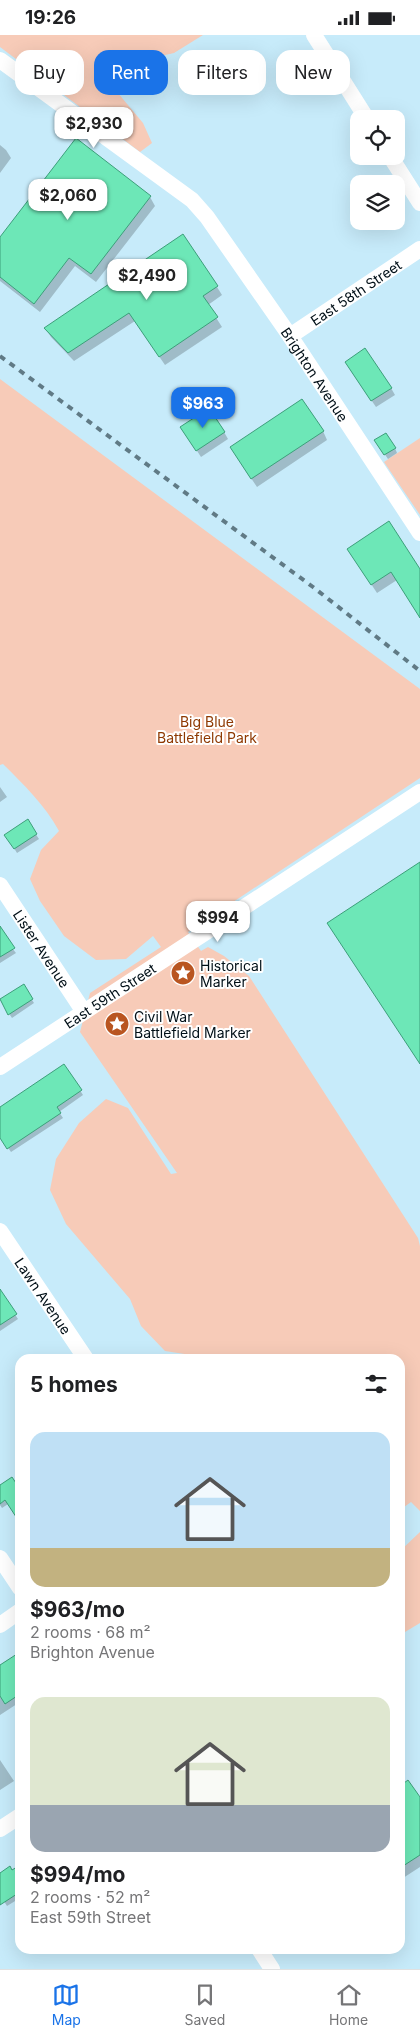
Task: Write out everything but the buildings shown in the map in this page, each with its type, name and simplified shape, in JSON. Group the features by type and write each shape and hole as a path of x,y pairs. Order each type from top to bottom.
{"street":[{"path":"314,35 361,110"},
{"name":"Brighton Avenue","path":"0,60 192,200 207,217 290,336 420,533"},
{"path":"396,165 420,203"},
{"name":"East 58th Street","path":"290,336 420,249"},
{"name":"East 59th Street","path":"0,1067 420,793"},
{"name":"Lister Avenue","path":"0,885 84,1012"},
{"name":"Lawn Avenue","path":"0,1231 83,1354"},
{"path":"0,1558 15,1580"},
{"path":"0,1625 15,1614"},
{"path":"0,1829 15,1819"},
{"path":"262,1954 272,1969"}],"green space":[{"path":"0,35 203,35 174,53 168,54 168,50 94,50 94,95 120,95 143,123 152,143 140,152 64,95 84,95 84,50 15,50 15,58 0,47"},
{"name":"Big Blue Battlefield Park","path":"0,379 420,689 420,778 188,932 201,951 208,947 224,956 249,976 418,1238 420,1246 420,1511 411,1502 405,1506 405,1354 184,1354 165,1351 141,1326 130,1299 66,1224 50,1190 56,1159 79,1123 106,1099 128,1108 171,1174 177,1173 80,1032 90,993 161,947 153,936 126,959 96,960 64,936 40,901 30,879 41,850 59,831 34,796 3,764 0,765"},
{"path":"420,438 420,515 384,462"},
{"path":"420,1532 420,1623 405,1632 405,1546"}],"railway":[{"path":"0,356 313,587 420,671"}],"place":[{"name":"Historical Marker","path":"183,973"},
{"name":"Civil War Battlefield Marker","path":"117,1024"}]}
